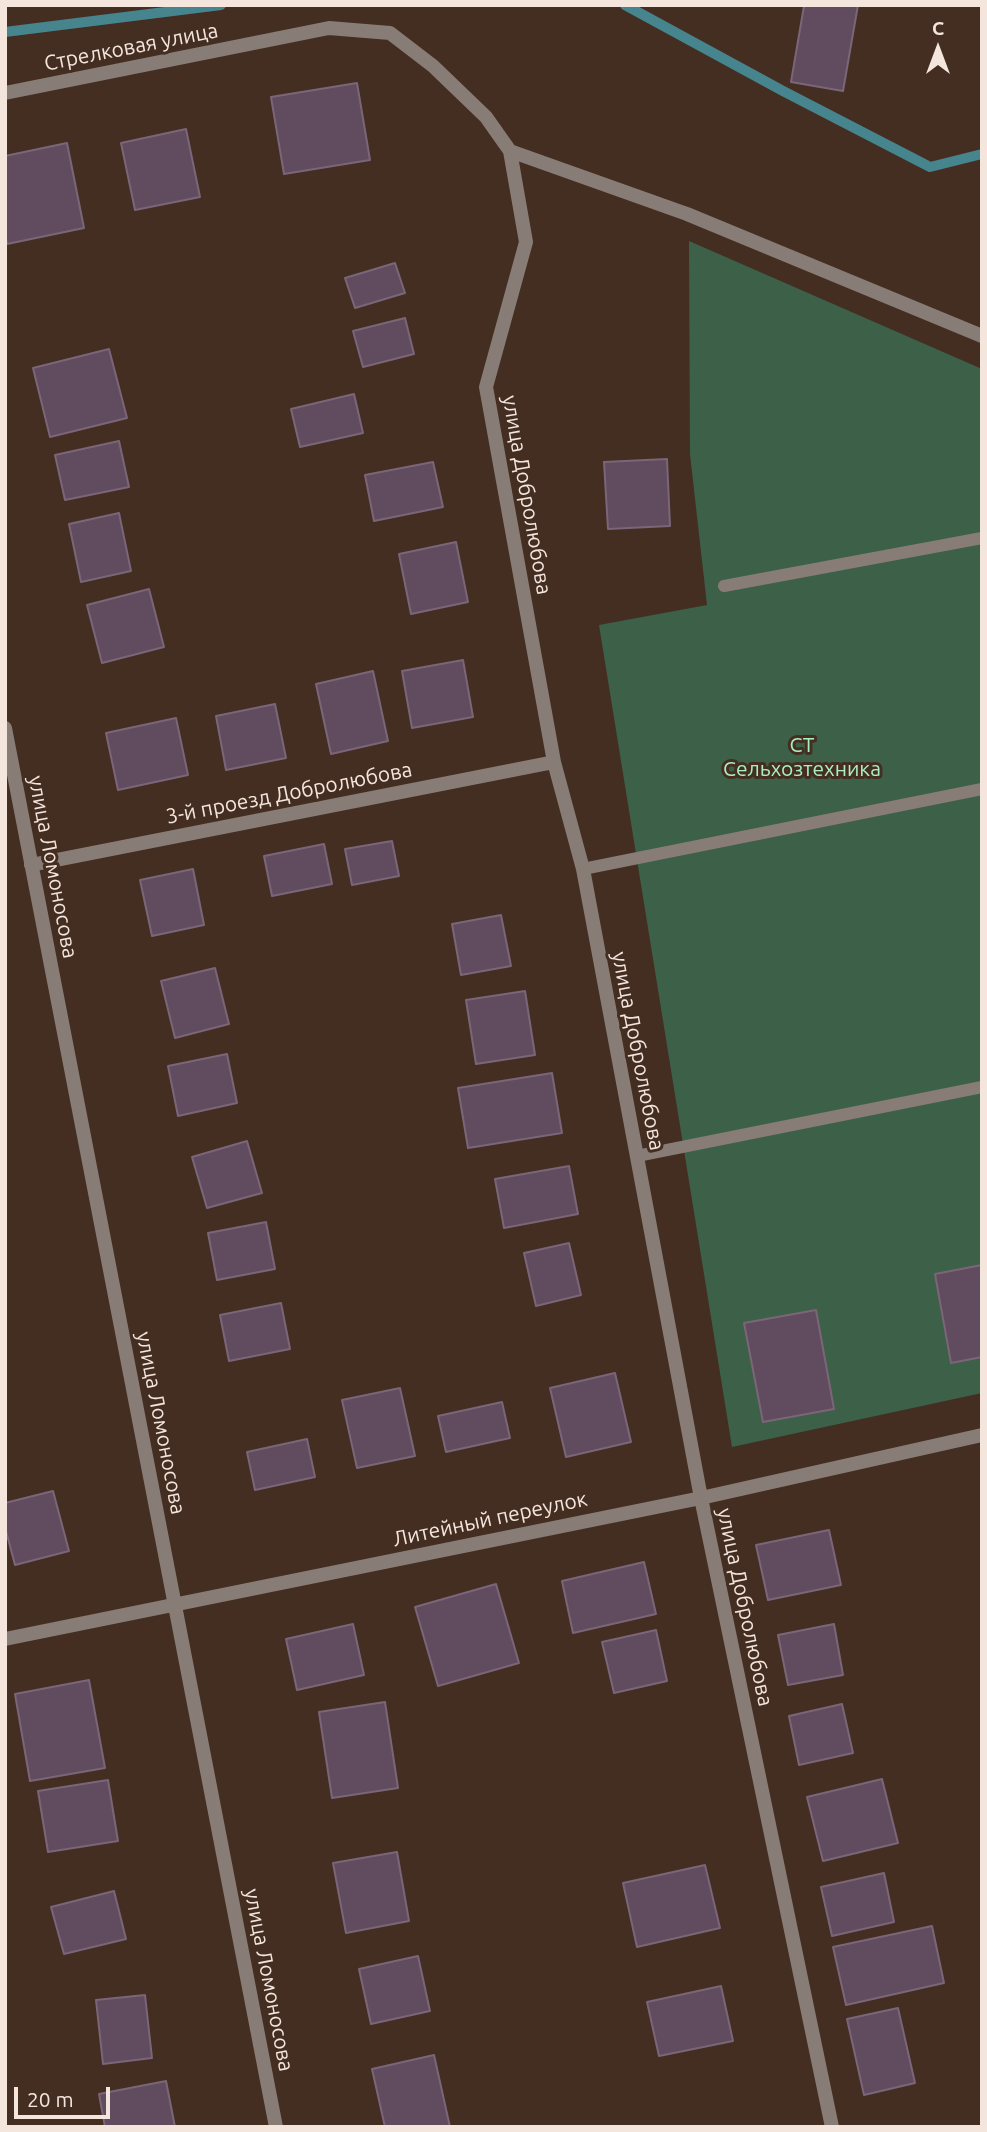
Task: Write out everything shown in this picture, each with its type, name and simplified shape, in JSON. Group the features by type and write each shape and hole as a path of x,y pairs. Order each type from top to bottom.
{"street":[{"name":"Стрелковая улица","path":"5,93 329,29 390,33"},
{"name":"улица Добролюбова","path":"390,33 433,66 486,117 510,151 526,242 486,387 554,762 583,869 701,1498 832,2127"},
{"path":"510,151 687,214 982,336"},
{"name":"улица Ломоносова","path":"5,728 276,2127"},
{"name":"3-й проезд Добролюбова","path":"31,865 554,762"},
{"name":"Литейный переулок","path":"5,1639 701,1498 982,1435"}],"lane":[{"path":"724,586 982,538"},
{"path":"583,869 982,789"},
{"path":"637,1156 982,1087"}],"green space":[{"name":"СТ Сельхозтехника","path":"689,241 982,369 982,1393 732,1447 599,625 707,605 690,454"}],"building":[{"path":"799,5 858,5 843,91 791,82 804,6"},
{"path":"357,83 370,160 284,174 271,97"},
{"path":"186,129 200,197 135,210 121,143"},
{"path":"67,143 84,228 7,244 5,156"},
{"path":"395,263 405,293 355,308 345,278"},
{"path":"405,318 414,354 363,367 353,331"},
{"path":"109,349 127,418 50,437 33,368"},
{"path":"354,394 363,433 300,447 291,409"},
{"path":"119,441 129,487 65,500 55,455"},
{"path":"667,459 670,526 608,529 604,462"},
{"path":"433,462 443,507 374,521 365,475"},
{"path":"119,513 131,571 81,582 69,524"},
{"path":"456,542 468,602 411,614 399,554"},
{"path":"149,589 164,647 102,663 87,605"},
{"path":"463,660 473,717 412,728 402,671"},
{"path":"373,671 388,741 331,754 316,684"},
{"path":"275,704 286,758 226,770 216,716"},
{"path":"176,718 188,775 118,790 106,733"},
{"path":"392,841 399,876 352,885 345,849"},
{"path":"324,844 332,884 272,896 264,856"},
{"path":"193,869 204,925 152,936 140,880"},
{"path":"501,915 511,966 461,975 452,924"},
{"path":"215,968 229,1024 175,1038 161,981"},
{"path":"525,991 535,1055 476,1064 466,1000"},
{"path":"227,1054 237,1103 178,1116 168,1066"},
{"path":"552,1073 562,1133 468,1148 458,1088"},
{"path":"247,1141 262,1193 207,1208 192,1157"},
{"path":"569,1166 578,1214 504,1228 495,1179"},
{"path":"266,1222 275,1269 217,1280 208,1233"},
{"path":"569,1243 581,1295 536,1306 524,1253"},
{"path":"982,1265 982,1357 951,1363 935,1274"},
{"path":"281,1303 290,1349 229,1361 220,1315"},
{"path":"816,1310 834,1409 763,1422 744,1323"},
{"path":"615,1373 631,1442 566,1457 550,1388"},
{"path":"400,1388 415,1456 357,1468 342,1400"},
{"path":"502,1402 510,1438 446,1452 438,1416"},
{"path":"307,1439 315,1477 255,1490 247,1452"},
{"path":"53,1491 69,1551 15,1565 5,1527 5,1503"},
{"path":"829,1530 841,1585 768,1600 756,1545"},
{"path":"644,1562 656,1614 573,1633 562,1581"},
{"path":"496,1584 519,1663 438,1686 415,1607"},
{"path":"353,1624 364,1675 297,1690 286,1639"},
{"path":"834,1624 843,1675 788,1685 778,1635"},
{"path":"656,1630 667,1681 614,1693 602,1642"},
{"path":"89,1680 105,1768 30,1781 15,1694"},
{"path":"385,1702 398,1788 332,1798 319,1712"},
{"path":"842,1704 853,1753 799,1765 789,1716"},
{"path":"882,1779 898,1843 823,1861 807,1797"},
{"path":"108,1780 118,1841 48,1852 38,1791"},
{"path":"397,1852 409,1921 346,1933 333,1863"},
{"path":"705,1865 720,1928 637,1947 623,1883"},
{"path":"884,1873 894,1922 832,1936 821,1887"},
{"path":"114,1891 126,1939 64,1954 51,1907"},
{"path":"932,1926 944,1983 846,2005 833,1947"},
{"path":"418,1956 430,2011 371,2024 359,1969"},
{"path":"721,1986 733,2041 659,2056 647,2002"},
{"path":"145,1995 152,2058 103,2064 96,2000"},
{"path":"898,2008 915,2083 864,2095 847,2019"},
{"path":"434,2055 450,2127 385,2127 372,2069"},
{"path":"166,2081 175,2127 105,2127 99,2094"}],"waterway":[{"path":"5,32 221,5"},
{"path":"625,5 930,167 982,154"}]}
